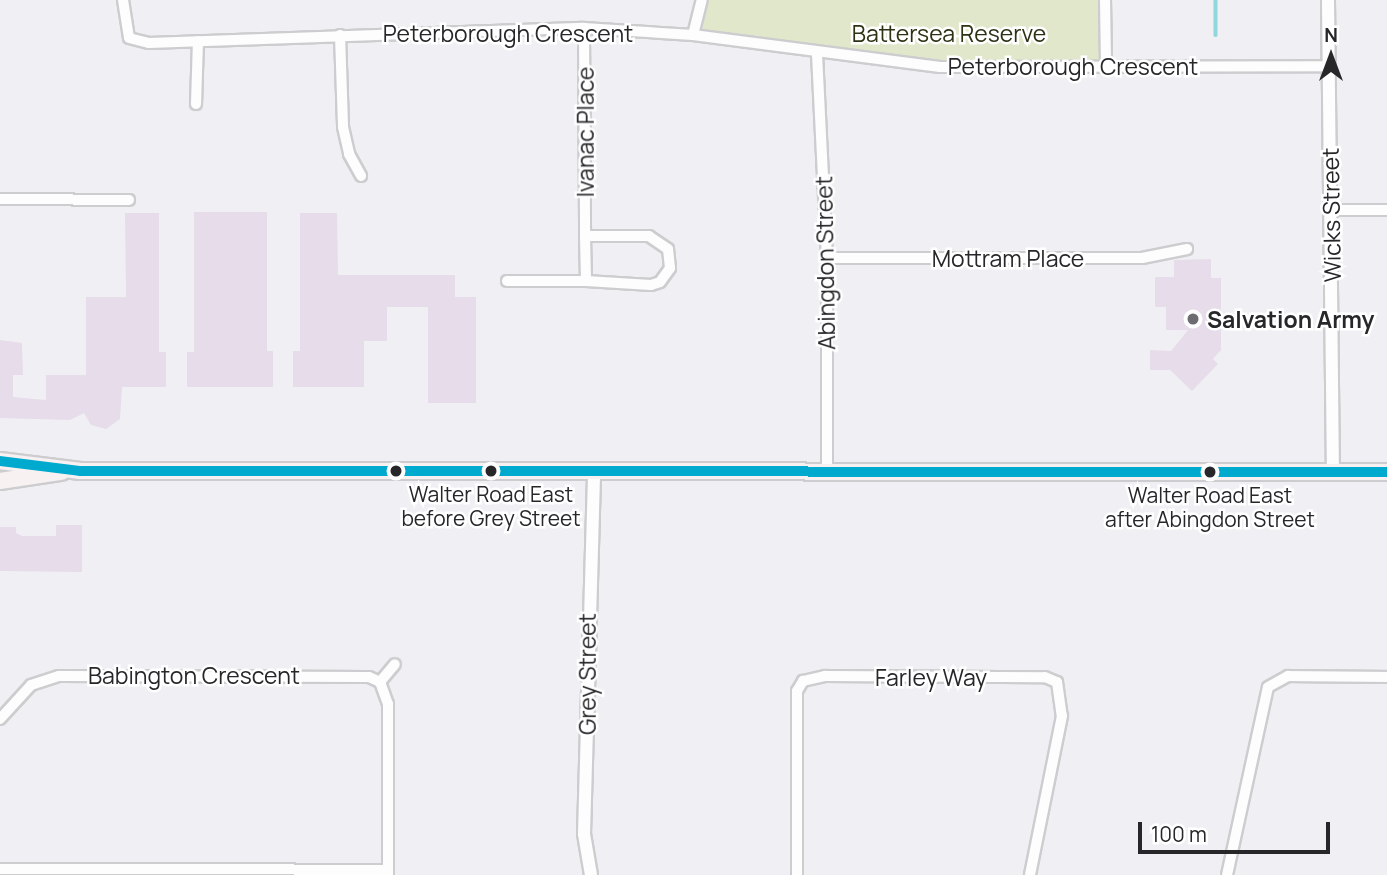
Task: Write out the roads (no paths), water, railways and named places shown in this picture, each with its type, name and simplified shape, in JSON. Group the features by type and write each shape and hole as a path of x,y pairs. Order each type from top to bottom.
{"main road":[{"path":"0,461 23,460 67,471"},
{"path":"0,481 27,480 67,471 1387,472"}],"street":[{"name":"Peterborough Crescent","path":"123,0 128,37 149,43 584,28 693,35 817,54 940,67 1328,66"},
{"path":"693,35 702,0"},
{"path":"1105,0 1106,66"},
{"name":"Wicks Street","path":"1328,0 1333,210 1332,472"},
{"name":"Ivanac Place","path":"584,28 586,281"},
{"path":"340,35 344,127 349,154 361,176"},
{"path":"196,104 198,41"},
{"name":"Abingdon Street","path":"817,54 828,258 828,471"},
{"path":"0,199 129,200"},
{"path":"1333,210 1387,210"},
{"path":"506,281 586,281 651,285 666,276 672,258 663,244 649,236 585,236"},
{"name":"Mottram Place","path":"828,258 1142,258 1187,249"},
{"name":"Grey Street","path":"591,875 584,834 594,471"},
{"path":"0,869 388,872 387,704 380,682 395,664"},
{"name":"Babington Crescent","path":"0,719 31,685 59,676 358,674 380,682"},
{"name":"Farley Way","path":"797,875 797,691 803,681 825,676 1045,677 1056,682 1062,716 1030,875"},
{"path":"1227,875 1268,687 1288,676 1387,677"}],"waterway":[{"path":"1216,0 1216,35"}],"place":[{"name":"Salvation Army","path":"1193,319"},
{"name":"Walter Road East before Grey Street","path":"491,471"},
{"name":"Walter Road East after Abingdon Street","path":"1210,472"}],"park label":[{"name":"Battersea Reserve","path":"949,33"}]}
